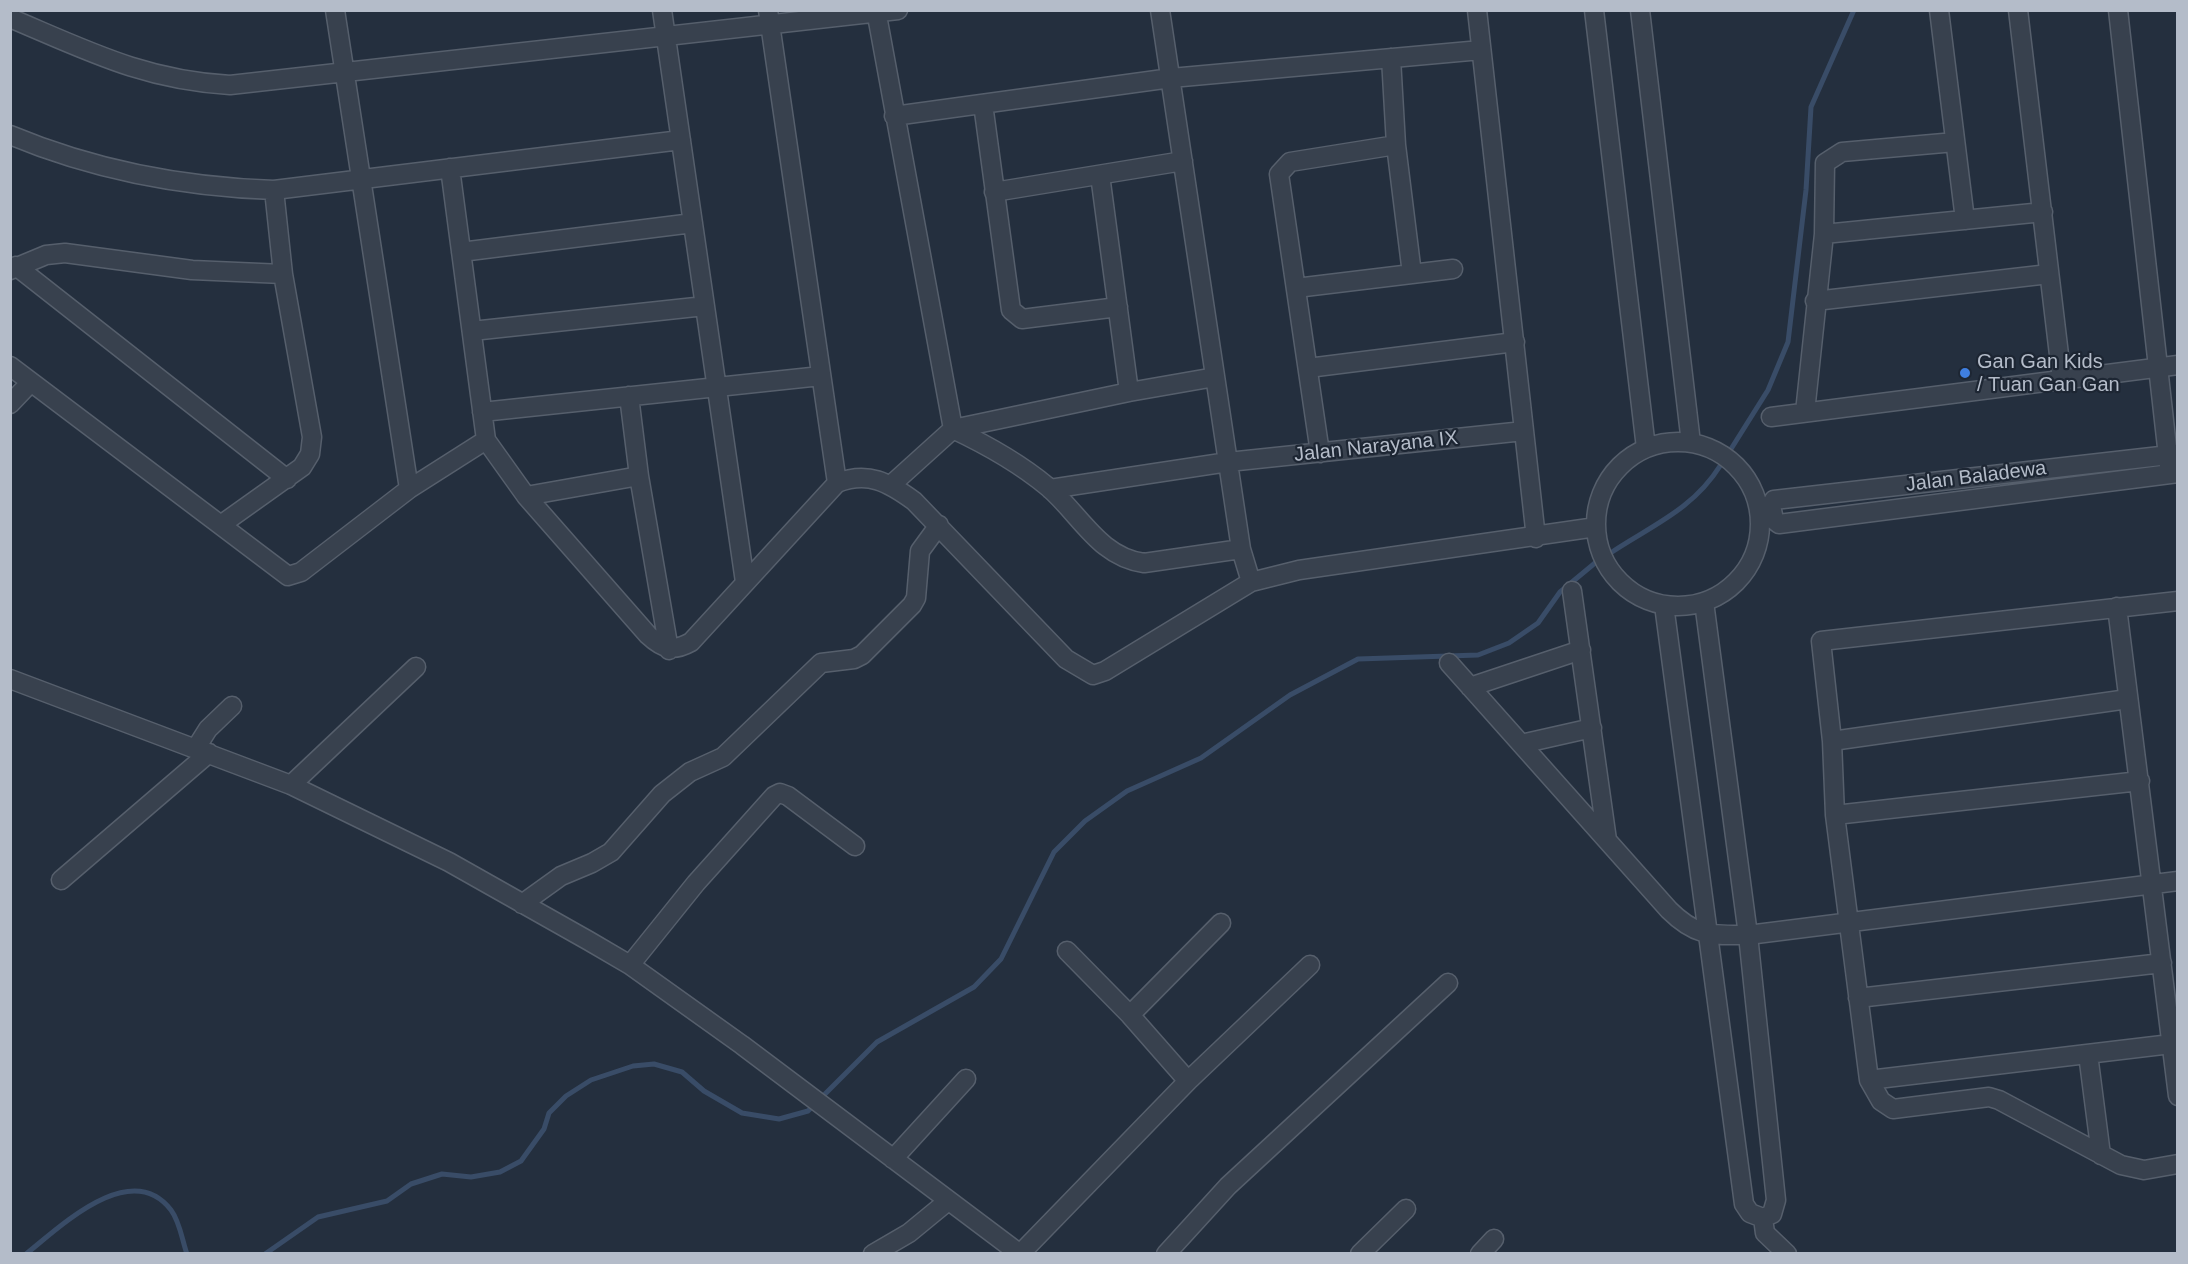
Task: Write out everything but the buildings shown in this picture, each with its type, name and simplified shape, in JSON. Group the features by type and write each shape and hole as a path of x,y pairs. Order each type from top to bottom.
{"street":[{"path":"335,10 409,489"},
{"path":"662,10 745,582"},
{"path":"10,18 115,63 187,82 230,85 666,36 769,17 898,10"},
{"path":"1160,10 1241,549 1251,582"},
{"path":"1477,10 1536,538"},
{"path":"1594,10 1646,448"},
{"path":"1640,10 1691,443"},
{"path":"1938,10 1965,220"},
{"path":"2018,10 2062,380"},
{"path":"2118,10 2157,367 2173,455 2174,473"},
{"path":"876,12 953,429"},
{"path":"769,17 837,483"},
{"path":"894,117 1171,78 1481,50"},
{"path":"1390,58 1396,145 1412,274"},
{"path":"983,104 1009,304 1014,314 1022,319 1118,307"},
{"path":"10,135 97,164 160,179 228,189 274,190 681,140"},
{"path":"1805,412 1815,301 1824,234 1825,163 1842,152 1955,142"},
{"path":"1320,453 1279,182 1282,168 1290,162 1396,145"},
{"path":"994,192 1183,161"},
{"path":"450,168 486,440 526,496 648,635 657,644 669,650 680,648 691,642 837,483 861,477 873,477 891,485 914,501 1066,659 1079,669 1093,675 1105,671 1251,582 1299,570 1536,538 1596,527"},
{"path":"1100,175 1129,392"},
{"path":"222,524 287,479 306,461 312,448 284,274 274,190"},
{"path":"1824,234 2043,212"},
{"path":"461,252 693,223"},
{"path":"13,268 46,255 65,252 192,270 284,274"},
{"path":"13,268 287,479"},
{"path":"1296,288 1452,270"},
{"path":"1815,301 2049,274"},
{"path":"472,331 705,306"},
{"path":"1308,368 1515,342"},
{"path":"1771,417 2178,365"},
{"path":"10,366 222,524 282,572 291,576 301,572 409,489 486,440"},
{"path":"482,412 821,376"},
{"path":"891,485 953,429 1129,392 1215,377"},
{"path":"10,404 31,382"},
{"path":"629,396 639,476 669,650"},
{"path":"953,429 1010,458 1050,489 1102,544 1130,561 1144,563 1241,549"},
{"name":"Jalan Narayana IX","path":"1050,489 1228,462 1524,431"},
{"path":"1668,442 1691,443 1713,450 1733,463 1748,481 1757,502 1760,527 1756,551 1744,573 1726,590 1704,602 1684,606 1664,604 1638,595 1616,578 1602,554 1596,527 1598,502 1608,479 1625,461 1646,448 1668,442"},
{"name":"Jalan Baladewa","path":"2173,455 1774,500 1771,505 1774,520 1779,524 2174,473"},
{"path":"526,496 639,476"},
{"path":"522,904 561,876 592,864 611,852 662,794 690,772 723,757 821,663 854,659 862,655 912,605 916,598 920,551 939,525"},
{"path":"1572,591 1607,840"},
{"path":"2178,601 1821,641 1832,741 1835,815 1848,922 1869,1080 1881,1101 1893,1109 1979,1097 1999,1100 2121,1165 2144,1170 2178,1164"},
{"path":"1664,604 1744,1204 1750,1213 1763,1218 1772,1214 1776,1200 1748,934 1704,602"},
{"path":"2117,607 2178,1096"},
{"path":"1470,687 1581,650"},
{"path":"1449,663 1681,922 1708,935 1748,934 2178,881"},
{"path":"291,785 416,667"},
{"path":"10,679 291,785 440,857 630,965 808,1094 1020,1254 1188,1081 1310,965"},
{"path":"1832,741 2128,699"},
{"path":"62,880 202,750 208,729 232,706"},
{"path":"1521,744 1592,728"},
{"path":"1835,815 2140,781"},
{"path":"630,965 696,883 774,796 780,793 788,796 855,846"},
{"path":"1130,1015 1221,923"},
{"path":"1067,951 1130,1015 1188,1081"},
{"path":"1858,998 2162,963"},
{"path":"1166,1254 1228,1186 1448,983"},
{"path":"1869,1080 2171,1044"},
{"path":"2088,1054 2101,1155"},
{"path":"894,1159 966,1079"},
{"path":"873,1254 909,1233 948,1201"},
{"path":"1360,1254 1406,1209"},
{"path":"1763,1218 1762,1228 1766,1245 1787,1254"},
{"path":"1480,1254 1494,1239"}],"waterway":[{"path":"1731,449 1768,390 1788,342 1806,190 1811,107 1854,10"},
{"path":"1612,552 1685,505 1698,494 1720,466"},
{"path":"265,1254 318,1217 387,1201 411,1184 442,1174 471,1177 500,1172 521,1161 544,1129 549,1113 566,1096 591,1080 633,1066 654,1064 682,1072 704,1091 742,1113 779,1119 808,1111 877,1042 974,987 1001,959 1054,852 1085,821 1127,791 1201,758 1290,695 1358,659 1478,655 1509,643 1538,623 1560,592 1595,563"},
{"path":"26,1254 77,1214 97,1202 117,1194 136,1191 155,1196 171,1210 179,1226 187,1254"}],"place":[{"name":"Gan Gan Kids / Tuan Gan Gan","path":"1965,373"}]}
